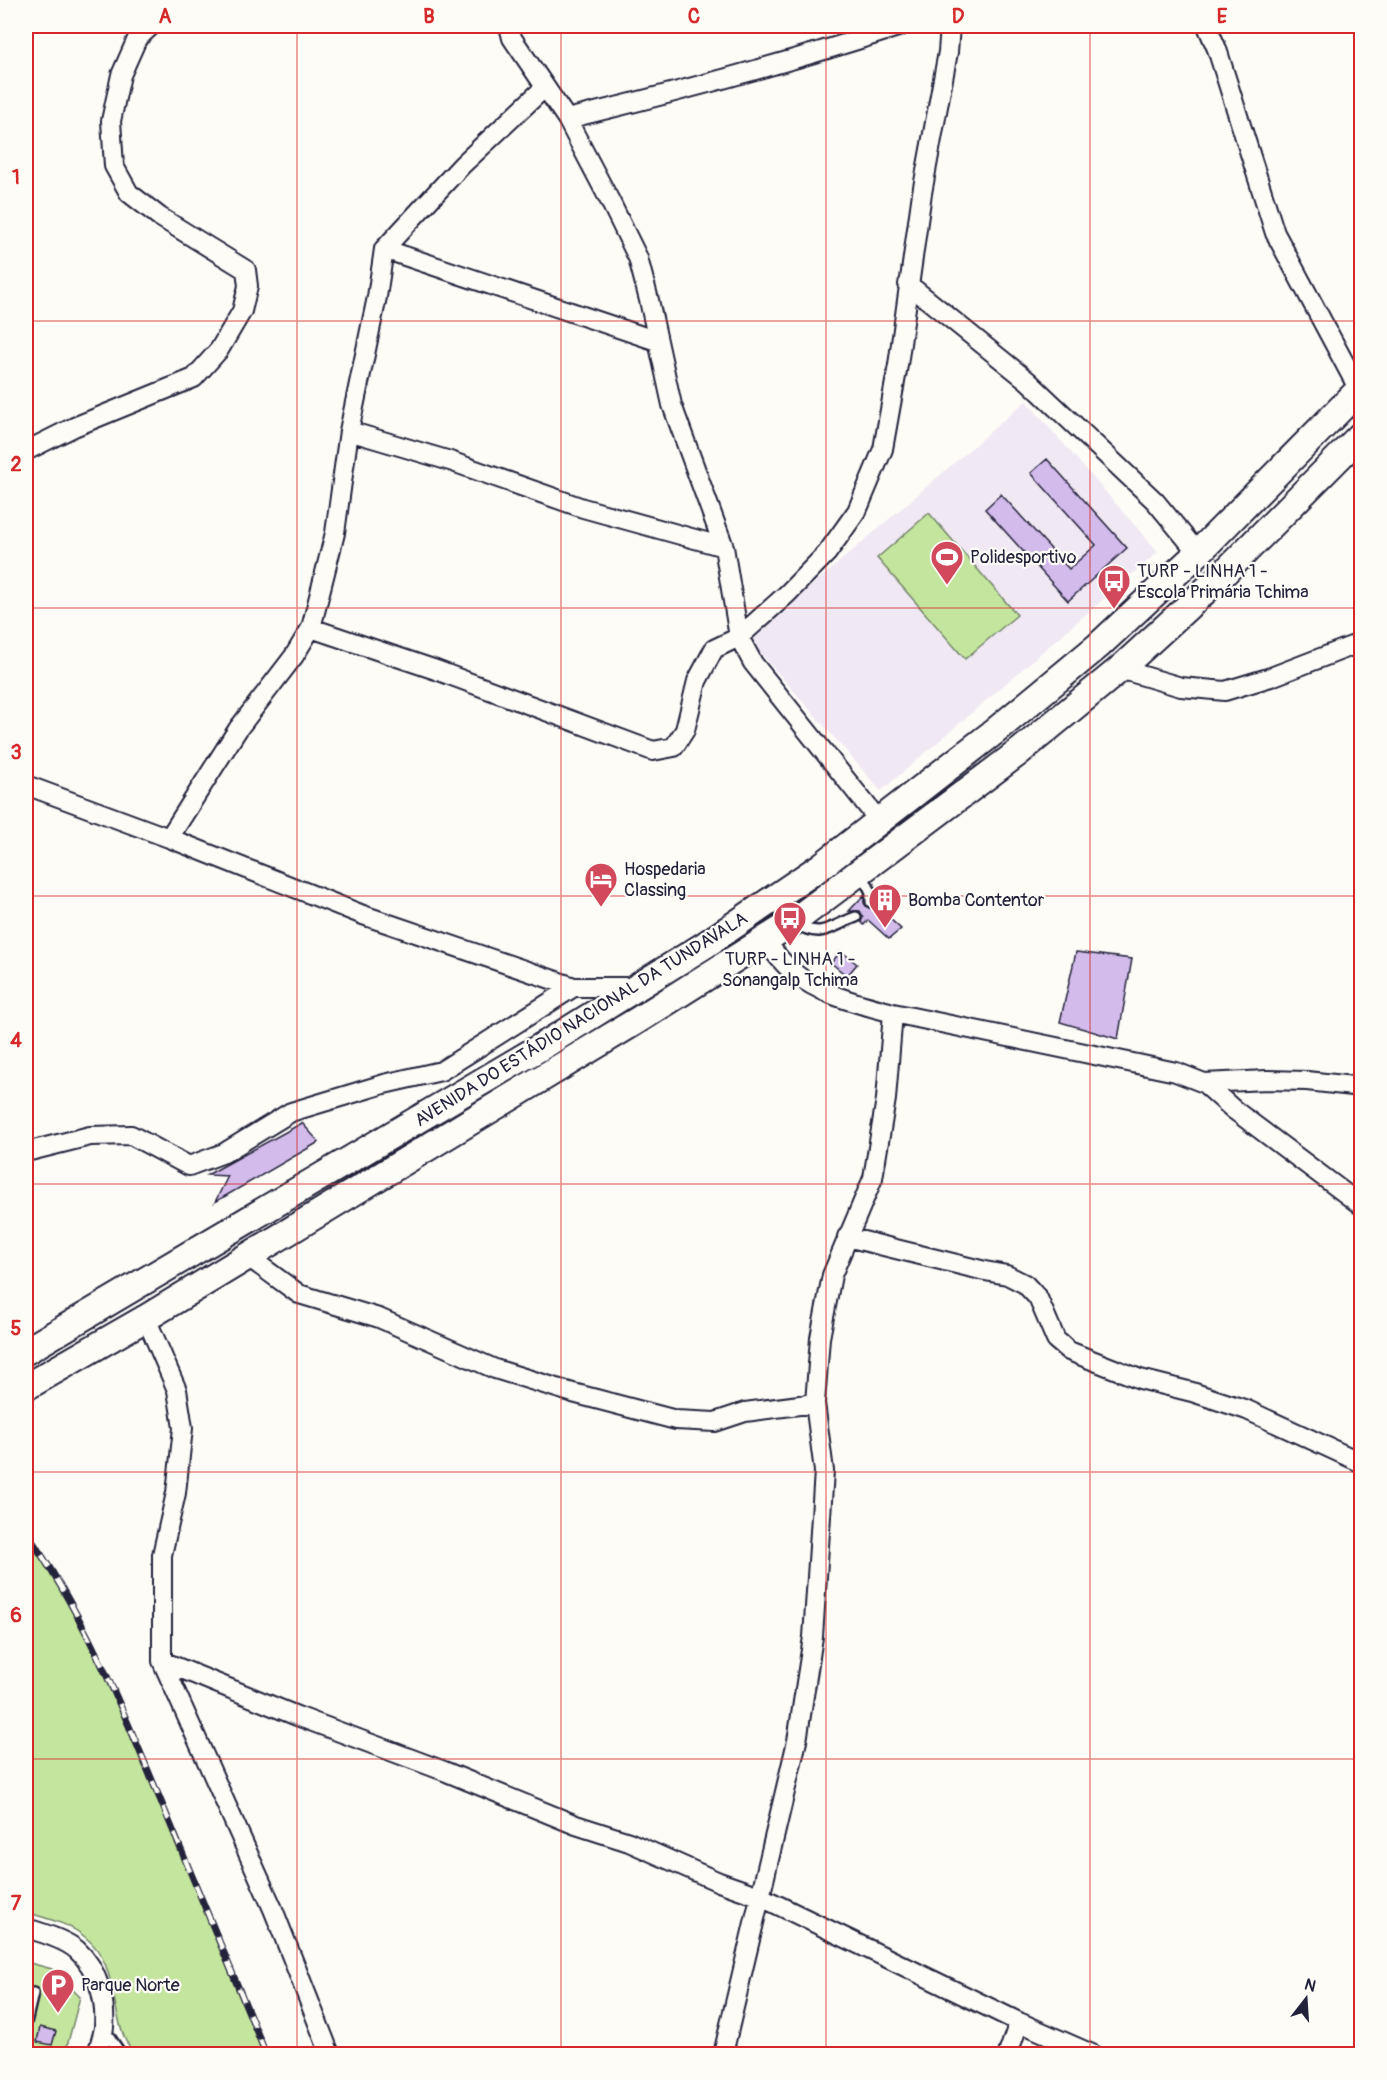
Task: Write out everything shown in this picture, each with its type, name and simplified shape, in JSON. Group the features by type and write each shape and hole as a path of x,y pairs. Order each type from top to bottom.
{"street":[{"path":"26,451 74,427 194,378 219,350 242,311 248,286 246,270 144,205 129,193 114,166 111,121 121,75 137,39 151,26"},
{"path":"509,26 512,38 567,119 638,258 672,405 724,547 739,637 753,663 880,822"},
{"path":"567,119 685,90 834,48 901,26"},
{"path":"311,628 436,670 652,751 674,747 685,730 697,681 714,649 739,637 787,594 827,553 857,511 883,448 898,365 931,136 948,52 950,26"},
{"path":"1207,26 1217,49 1275,233 1360,389"},
{"path":"170,838 238,729 294,656 311,628 335,532 349,431 377,297 384,249 462,165 545,87"},
{"path":"384,249 657,340"},
{"path":"908,284 1028,381 1155,501 1198,553"},
{"name":"AVENIDA DO ESTÁDIO NACIONAL DA TUNDAVALA","path":"26,1352 549,1042 768,903 880,822 1098,646 1198,553 1360,389"},
{"path":"349,431 450,460 583,508 724,547"},
{"name":"AVENIDA DO ESTÁDIO NACIONAL DA TUNDAVALA","path":"26,1386 146,1318 638,1020 793,922 1019,752 1120,669 1218,579 1362,434"},
{"path":"1120,669 1181,687 1225,691 1271,677 1362,642"},
{"path":"26,786 170,838 363,915 574,987 637,987"},
{"path":"764,940 793,972 821,989 855,1002 893,1013 1176,1072 1204,1083 1233,1109 1362,1206"},
{"path":"26,1152 90,1137 131,1135 189,1166 224,1153 291,1112 384,1084 441,1071 574,987"},
{"path":"723,2055 797,1741 813,1637 824,1471 815,1403 820,1338 831,1275 873,1178 886,1100 893,1013"},
{"path":"1204,1083 1267,1080 1362,1087"},
{"path":"847,1237 1007,1275 1025,1284 1038,1298 1056,1340 1069,1351 1140,1379 1192,1392 1247,1410 1362,1463"},
{"path":"247,1256 299,1294 379,1318 495,1369 573,1393 676,1420 715,1422 745,1412 815,1403"},
{"path":"146,1318 177,1390 183,1428 176,1493 162,1555 162,1661 273,1909 330,2055"},
{"path":"162,1661 576,1825 629,1842 719,1882 759,1896 1092,2055"},
{"path":"26,1928 42,1932 76,1949 95,1972 102,1998 104,2027 97,2055"},
{"path":"1008,2055 1019,2022"}],"lane":[{"path":"861,872 871,892 871,902"},
{"path":"793,922 804,929 818,932 832,930 842,922 856,917"},
{"path":"26,2023 33,1993"},
{"path":"104,2027 121,2055"}],"shaded area":[{"path":"1026,401 1158,552 881,791 749,640"}],"green space":[{"name":"Polidesportivo","path":"929,513 1017,615 965,659 877,558"},
{"path":"26,1532 50,1566 82,1622 112,1682 267,2054 135,2054 120,2026 108,1971 95,1947 72,1928 26,1912"},
{"path":"26,1962 52,1969 80,1997 65,2054 26,2054"}],"building":[{"path":"1047,459 1127,548 1068,601 985,509 1001,494 1069,569 1096,545 1031,473"},
{"path":"864,895 864,903 867,907 872,909 876,906 901,929 889,939 868,920 864,925 861,922 863,917 860,911 849,911"},
{"path":"841,951 857,964 847,976 831,963"},
{"path":"1076,952 1132,959 1118,1039 1060,1022"},
{"path":"302,1123 319,1142 215,1202 228,1176 207,1175"},
{"path":"40,2027 56,2031 52,2045 37,2042"}],"railway":[{"path":"26,1532 66,1595 116,1695 266,2054"}],"place":[{"name":"Polidesportivo","path":"947,586"},
{"name":"TURP - LINHA 1 - Escola Primária Tchima","path":"1114,610"},
{"name":"Hospedaria Classing","path":"601,908"},
{"name":"Bomba Contentor","path":"885,929"},
{"name":"TURP - LINHA 1 - Sonangalp Tchima","path":"790,947"},
{"name":"Parque Norte","path":"58,2014"}]}
